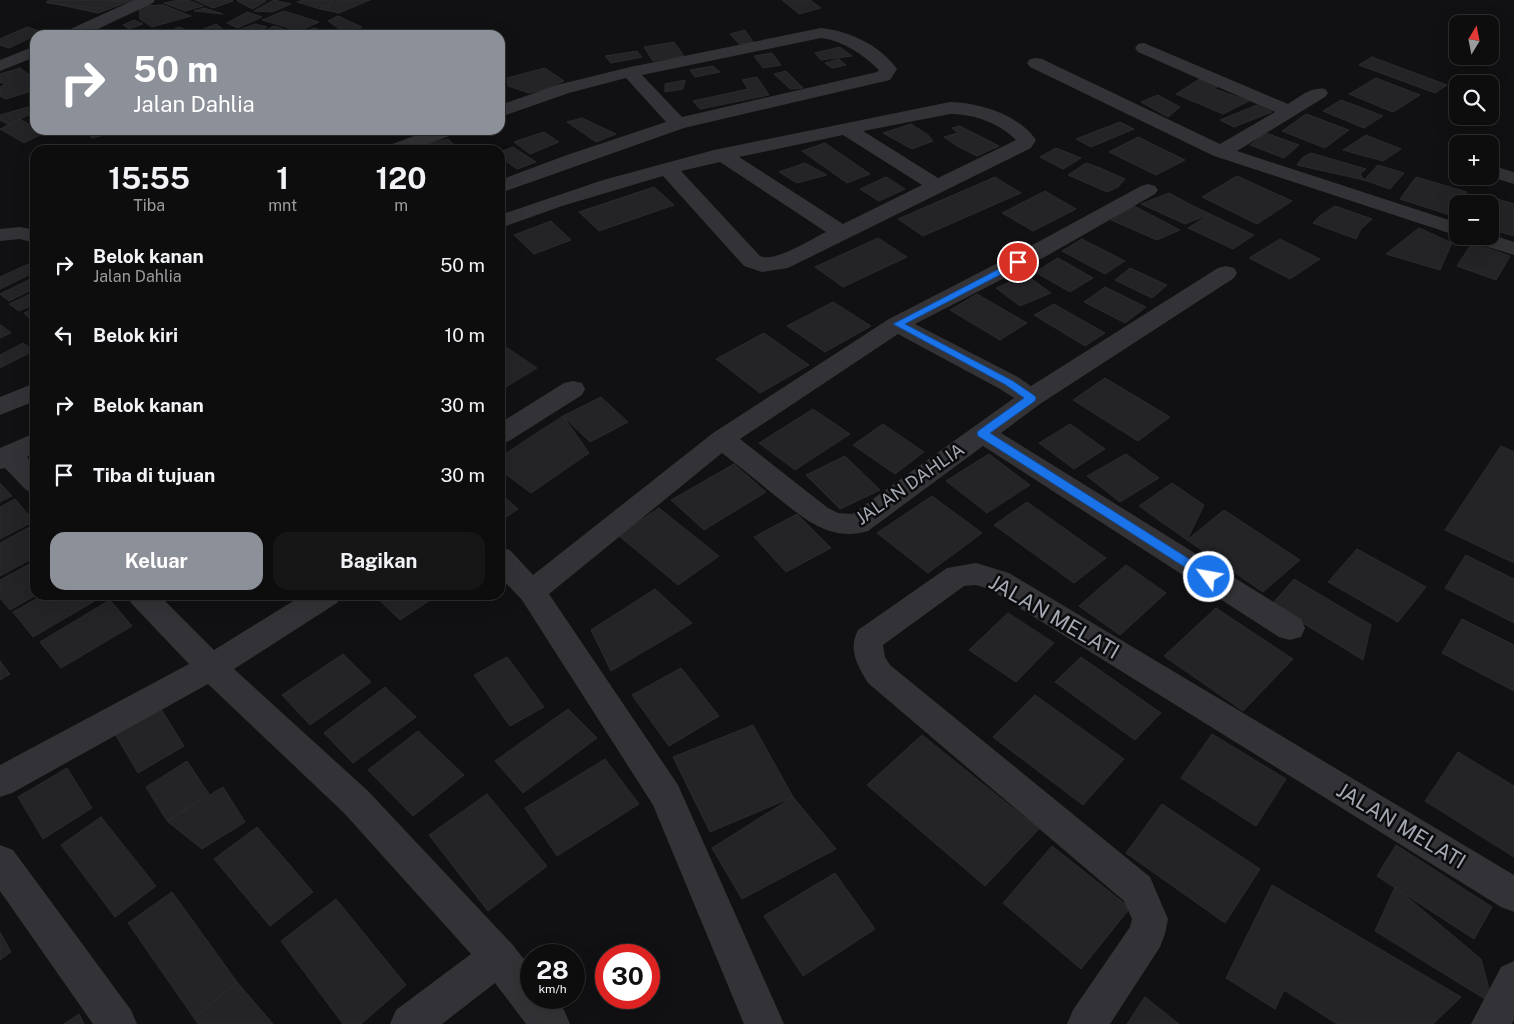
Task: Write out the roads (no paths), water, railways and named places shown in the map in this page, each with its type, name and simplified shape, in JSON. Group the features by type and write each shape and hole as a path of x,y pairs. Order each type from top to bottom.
{"street":[{"path":"83,30 147,0"},
{"path":"505,110 563,89 630,72 821,34 844,36 882,62 888,69 884,76 678,124 574,159 505,185"},
{"path":"1144,48 1288,111"},
{"path":"0,66 30,53"},
{"path":"1036,64 1221,152 1449,227"},
{"path":"630,72 678,124"},
{"path":"1221,152 1319,93"},
{"path":"505,220 528,211 667,168 721,154 950,108 962,108 984,114 1022,132 1025,136 1024,144 780,262 762,265 752,261 667,168"},
{"path":"847,129 937,186"},
{"path":"408,145 434,135"},
{"path":"721,154 808,212 842,232"},
{"path":"1499,174 1514,178"},
{"path":"532,592 722,439 898,324 1035,253 1148,190"},
{"path":"0,235 20,233 30,235"},
{"path":"1499,244 1514,249"},
{"name":"JALAN DAHLIA","path":"722,439 818,515 845,526 858,524 1031,398 1163,316 1226,274"},
{"path":"898,324 1010,383 1031,398"},
{"path":"505,424 573,389"},
{"path":"0,408 30,393"},
{"path":"982,433 1290,628"},
{"path":"30,445 5,458 30,479"},
{"path":"505,563 532,592 666,796 764,1024"},
{"name":"JALAN MELATI","path":"1087,1024 1147,934 1150,919 1137,889 879,674 870,660 867,650 868,639 958,576 976,574 999,581 1514,895"},
{"path":"146,600 211,667 356,802 499,957 550,1024"},
{"path":"0,782 211,667 319,600"},
{"path":"0,862 117,1024"},
{"path":"410,1024 499,957"},
{"path":"1491,1024 1514,980"}]}
